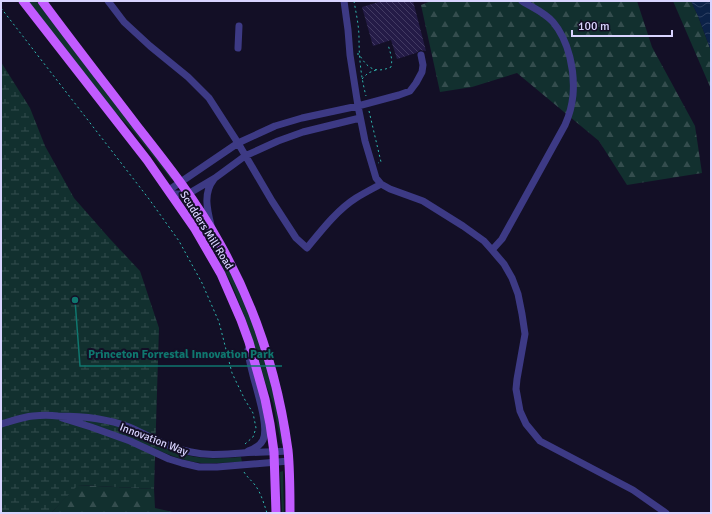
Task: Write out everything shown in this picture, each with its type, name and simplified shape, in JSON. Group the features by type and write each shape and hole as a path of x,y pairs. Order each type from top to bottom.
{"main road":[{"name":"Scudders Mill Road","path":"23,1 134,142 195,229 221,274 249,342 265,399 275,462 276,513"},
{"name":"Scudders Mill Road","path":"42,1 188,194 212,230 241,285 261,334 280,404 289,461 290,513"}],"street":[{"path":"108,1 124,22 150,46 188,76 209,98 296,238 307,248 326,225 354,199 381,184"},
{"path":"344,1 352,70 360,118 376,178 381,184 390,189 422,201 463,226 484,241 504,264 512,278 518,294 525,334 516,389 520,412 526,424 540,442 633,490 666,513"},
{"path":"492,250 502,239 565,125 570,112 573,95 572,72 563,36 552,22 541,12 522,1"},
{"path":"238,48 239,26"},
{"path":"170,192 180,183 238,143 275,126 302,118 398,96 410,91 422,72 423,65 421,55"},
{"path":"170,192 188,194 215,178 245,156 278,141 303,132 360,118"},
{"path":"212,230 206,201 210,183 215,178"},
{"path":"242,453 257,447 262,441 265,432 248,355 249,342"},
{"name":"Innovation Way","path":"1,424 31,416 75,416 105,420 122,425 176,449 207,455 288,451"},
{"name":"Innovation Way","path":"52,416 117,436 164,457 199,467 289,461"},
{"path":"117,436 122,425"}],"path":[{"path":"354,1 362,79 380,162"},
{"path":"1,8 149,199 179,241 187,255 202,283 218,322 228,360 237,385 253,413 256,428 255,433 253,438 242,448 242,453"},
{"path":"359,54 366,64 376,70 382,71 391,67 392,58 388,44"},
{"path":"362,79 368,73 376,70"},
{"path":"243,465 246,476 256,486 267,513"}],"green space":[{"path":"28,1 36,1 173,178 171,179 134,132 113,110"},
{"path":"431,1 637,1 652,47 695,126 702,173 627,185 599,141 517,73 472,87 440,92 421,5"},
{"path":"673,1 691,1 698,16 711,51 711,89"},
{"path":"1,62 30,108 45,146 74,198 140,271 159,328 154,489 78,485 52,512 1,513"},
{"path":"187,202 224,258 243,296 264,356 278,413 283,443 281,444 273,403 246,320 232,285 212,247 185,203"},
{"path":"134,433 168,449 185,455 209,458 241,457 242,462 201,463 183,459 165,453 132,438"},
{"path":"283,471 284,513 282,513 280,472"},
{"path":"77,485 154,489 155,508 177,513 47,513 52,512"}],"water":[{"path":"691,1 711,1 711,51 698,16"}],"building":[{"path":"382,1 413,1 426,51 420,50 416,53 397,59 391,40 373,46 362,7"}],"place":[{"name":"Princeton Forrestal Innovation Park","path":"75,300"}]}
